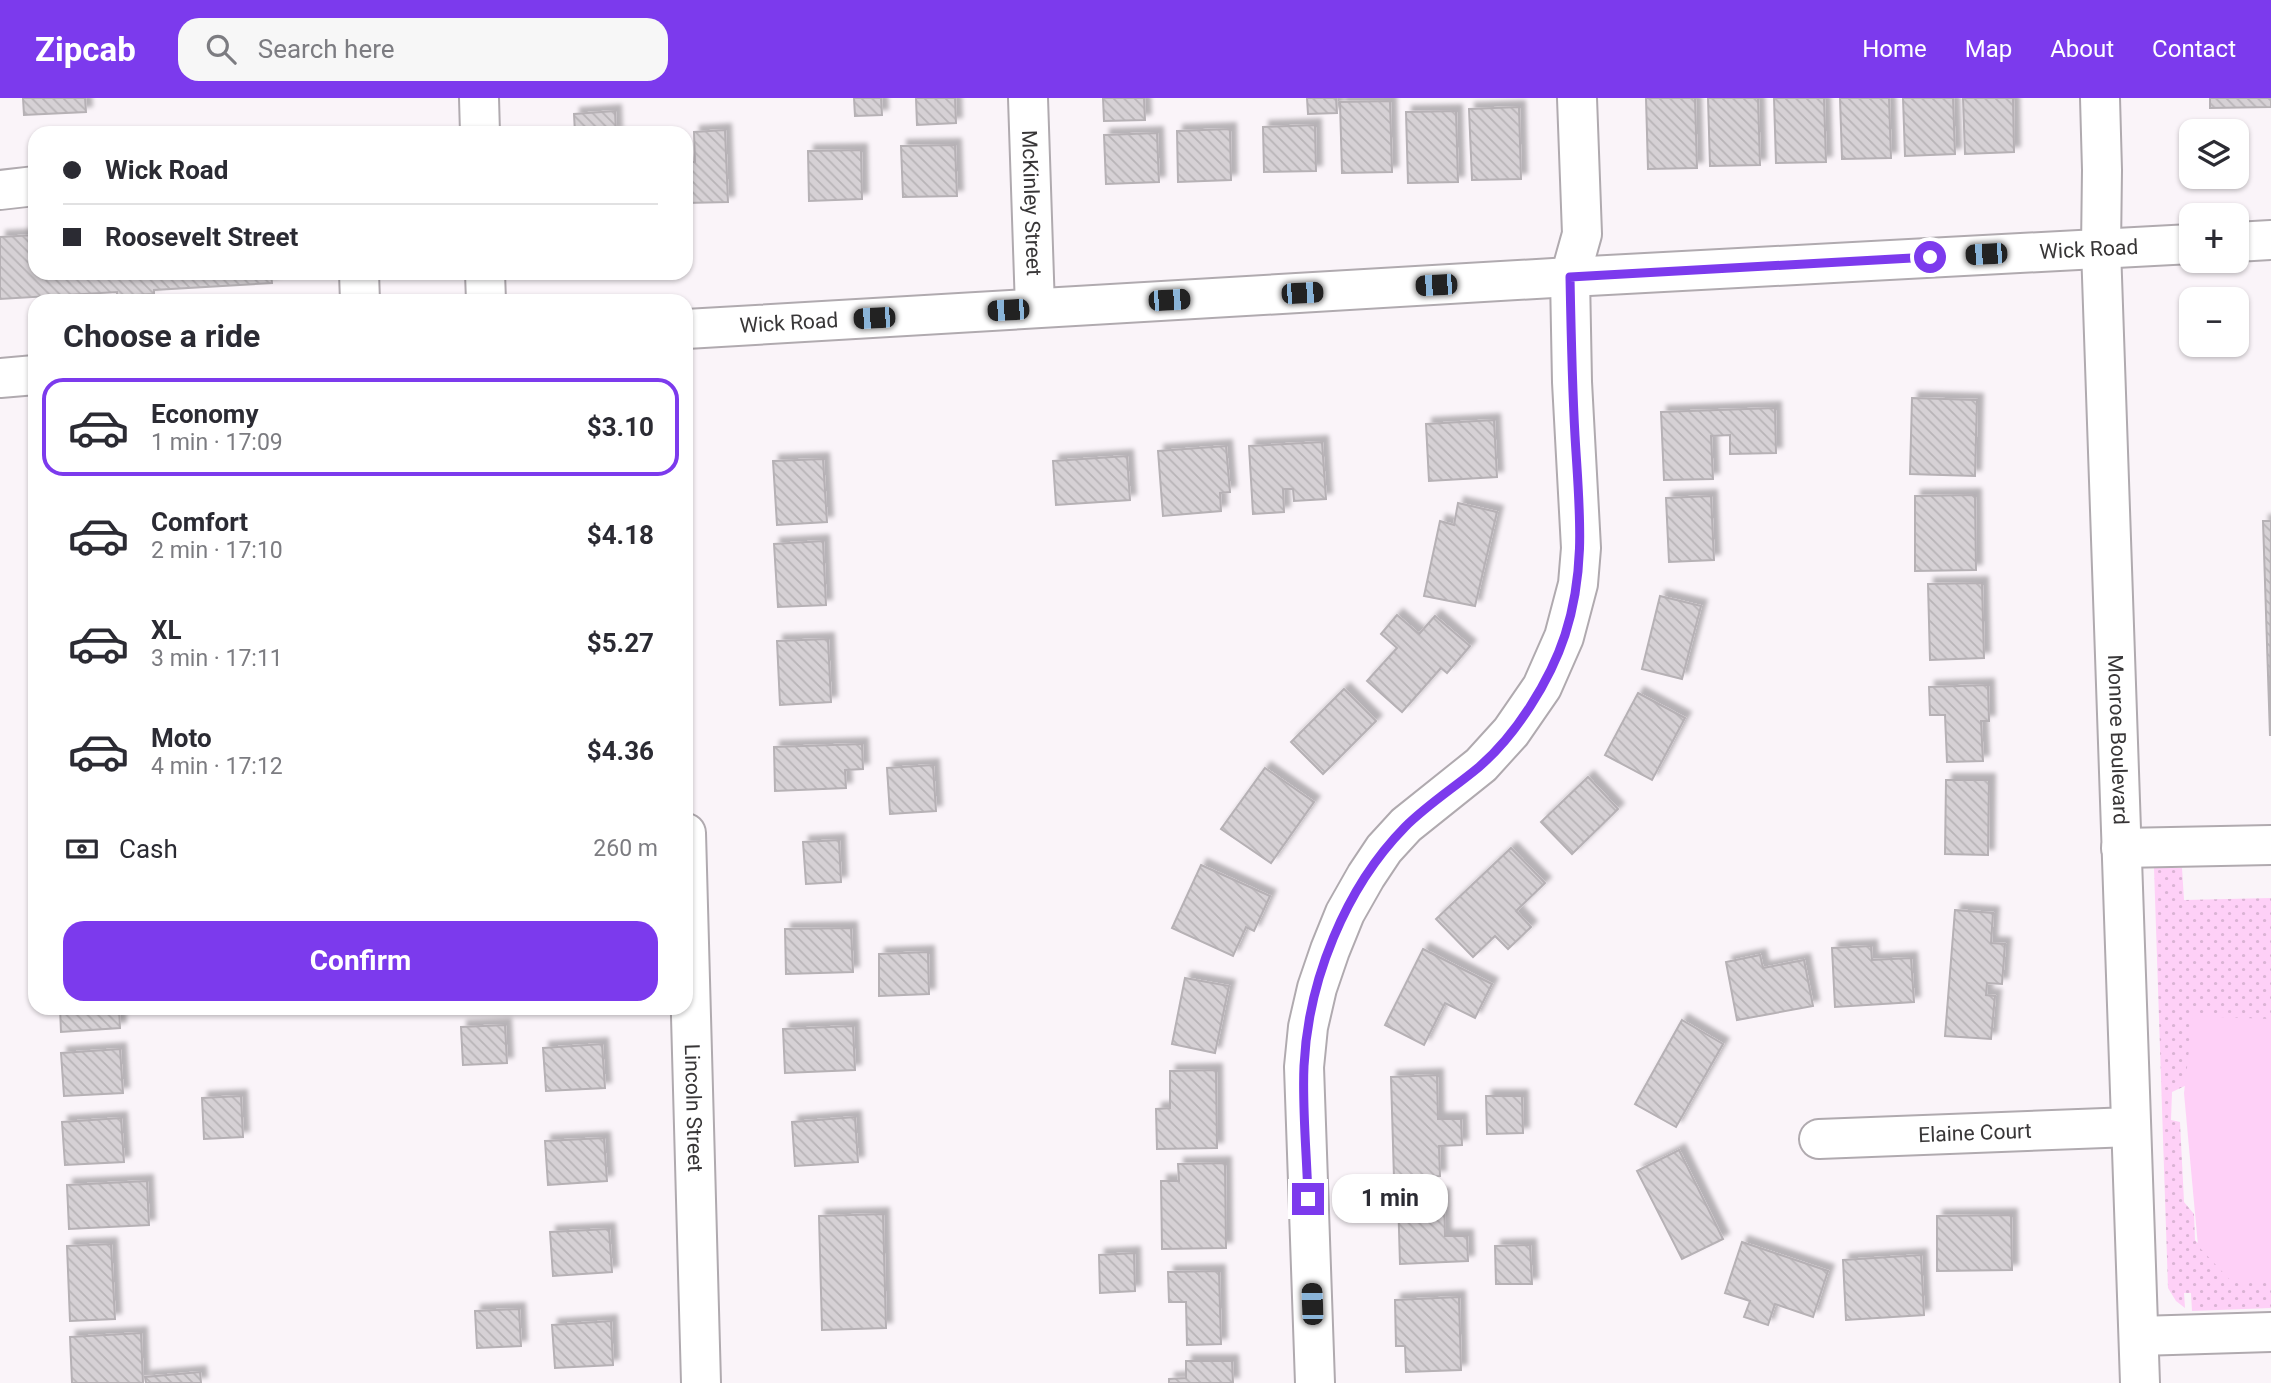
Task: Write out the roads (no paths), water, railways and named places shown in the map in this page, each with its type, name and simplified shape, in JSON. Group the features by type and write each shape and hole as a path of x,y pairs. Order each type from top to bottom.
{"street":[{"path":"479,98 480,126"},
{"name":"McKinley Street","path":"1028,98 1035,308"},
{"path":"1315,1383 1304,1067 1308,1027 1329,950 1345,913 1384,849 1406,825 1481,765 1511,732 1542,687 1564,636 1578,584 1581,548 1572,382 1570,277 1582,234 1577,98"},
{"name":"Monroe Boulevard","path":"2100,98 2101,248 2140,1383"},
{"path":"0,190 28,187"},
{"path":"2249,241 2271,240"},
{"name":"Wick Road","path":"693,329 2179,245"},
{"path":"0,378 28,376"},
{"path":"2121,848 2271,845"},
{"name":"Lincoln Street","path":"691,1015 701,1383"},
{"name":"Elaine Court","path":"1819,1139 2131,1128"},
{"path":"2139,1336 2271,1332"}]}
